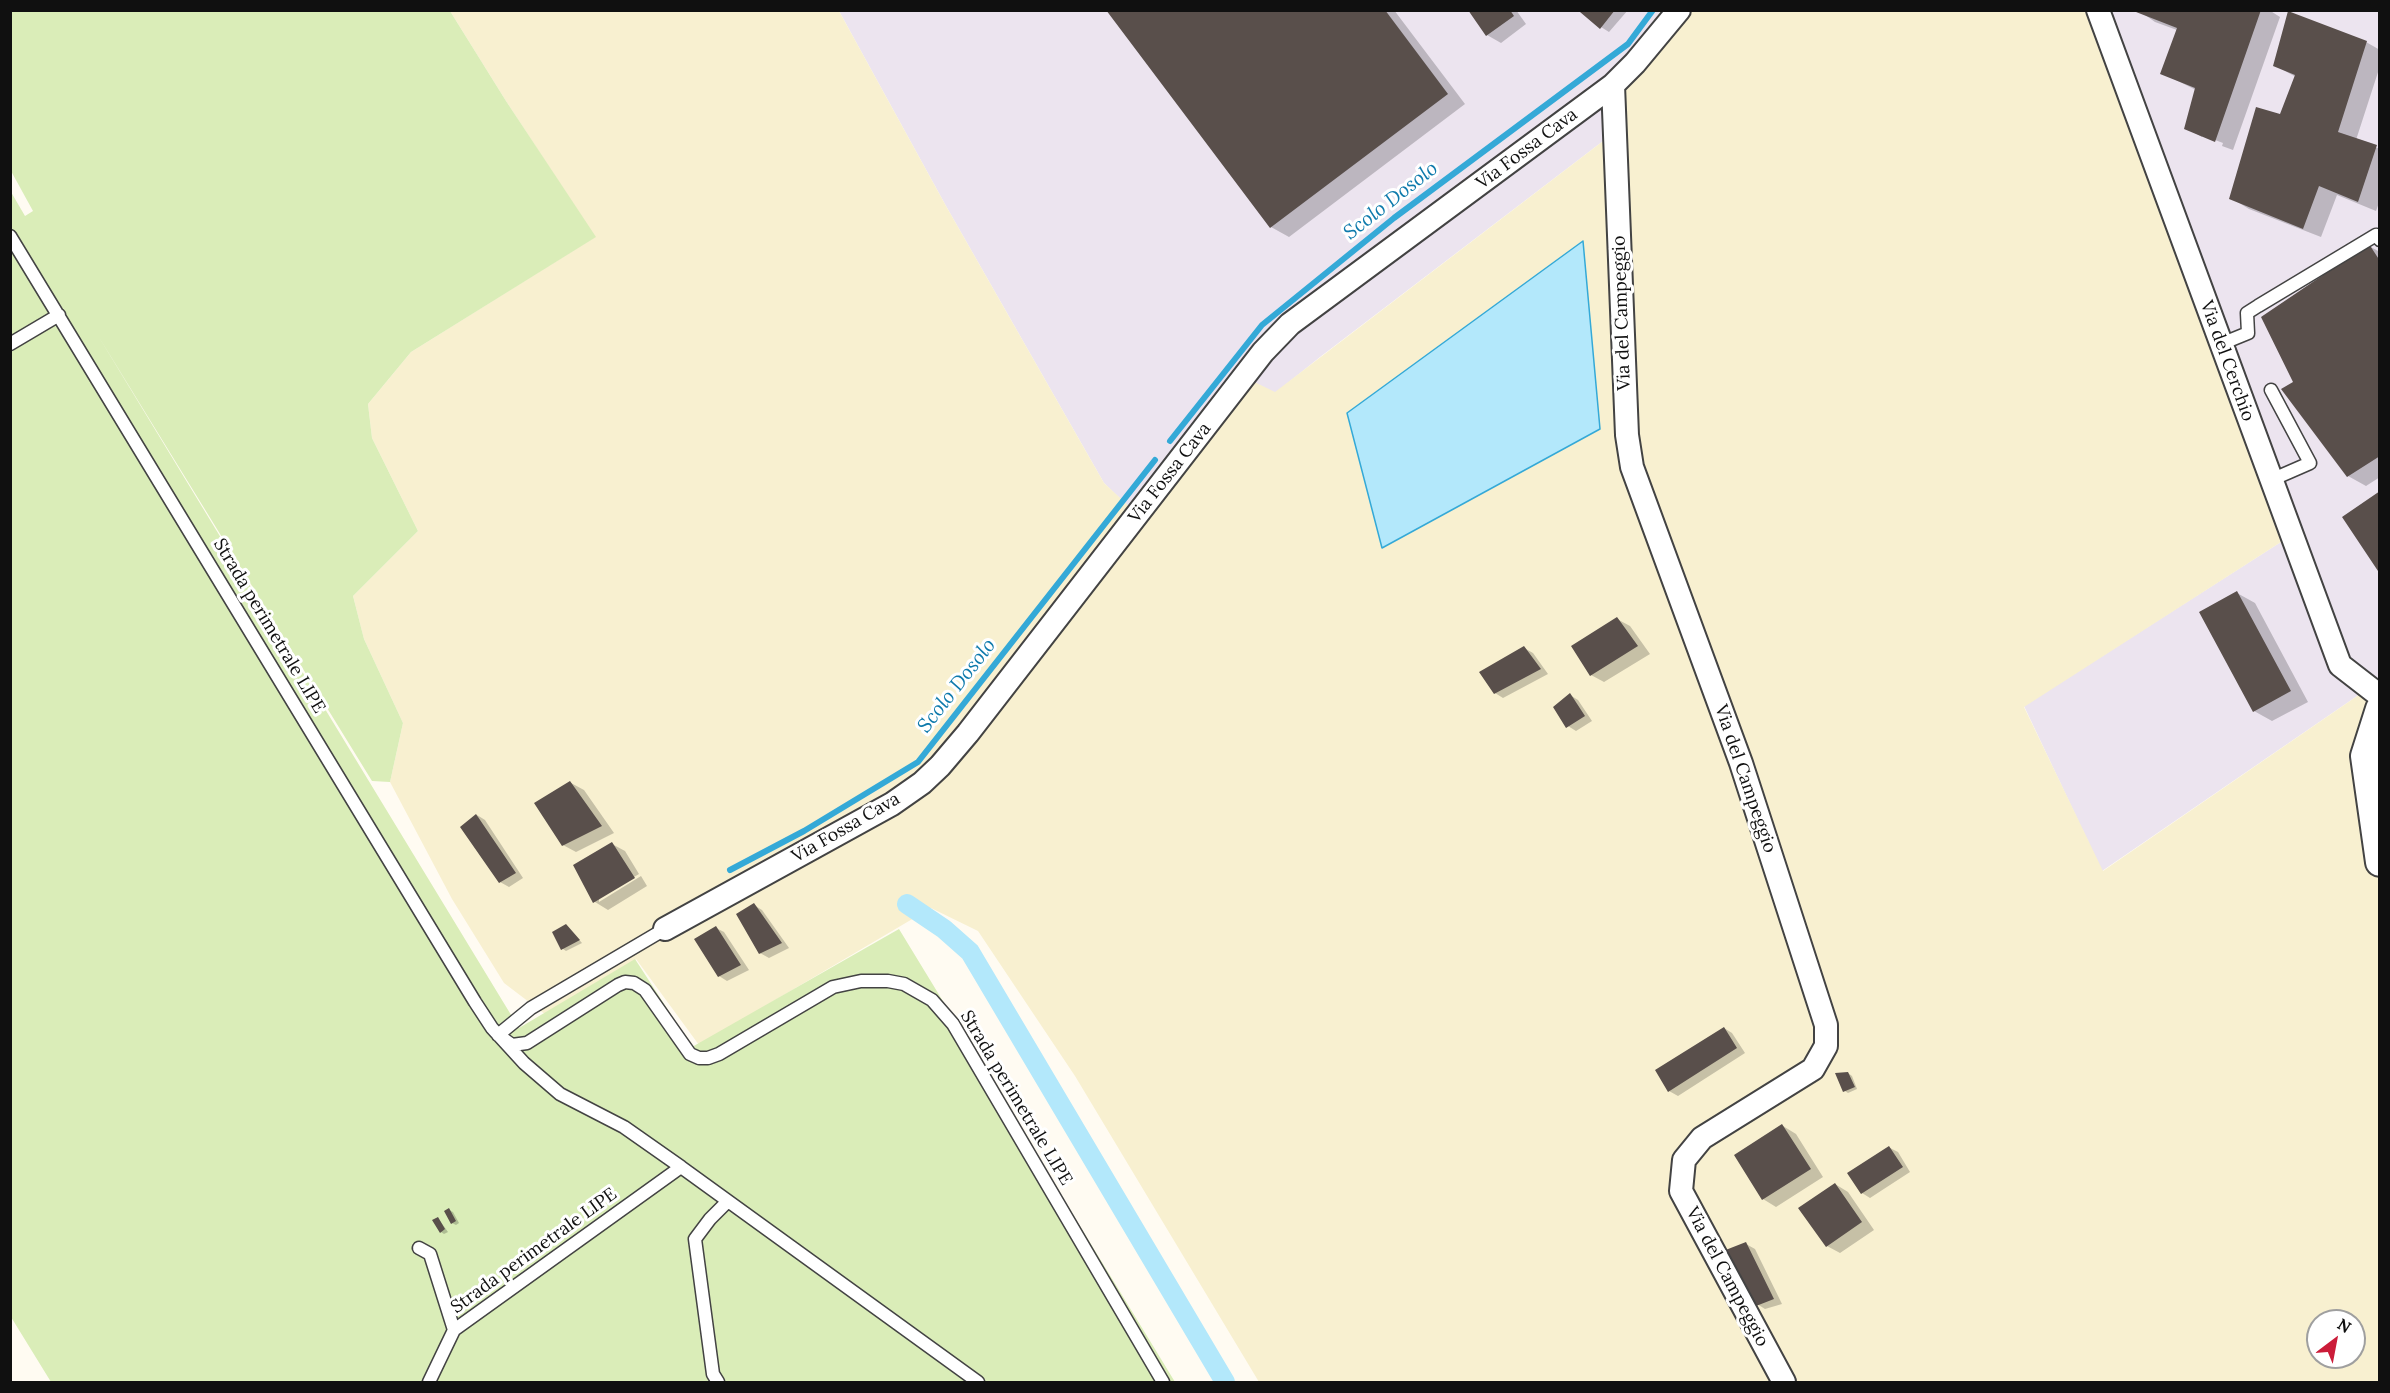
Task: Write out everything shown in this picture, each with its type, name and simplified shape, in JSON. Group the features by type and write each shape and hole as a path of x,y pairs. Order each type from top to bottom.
{"street":[{"name":"Via Fossa Cava","path":"665,929 892,804 922,783 968,733 1263,352 1290,324 1613,85 1635,63 1679,10"},
{"name":"Via del Cerchio","path":"2097,10 2340,665 2379,696"},
{"name":"Via del Campeggio","path":"1613,85 1627,435 1632,467 1742,763 1826,1025 1826,1046 1813,1069 1702,1138 1684,1160 1681,1191 1784,1383"},
{"path":"2379,709 2365,756 2379,862"}],"lane":[{"path":"2221,344 2248,333 2247,313 2376,235 2379,240"},
{"name":"Strada perimetrale LIPE","path":"10,236 475,1002 498,1035 543,1081 560,1094 624,1127 978,1383"},
{"path":"10,344 60,315"},
{"path":"2271,390 2310,463 2271,480"},
{"path":"498,1035 531,1008 665,929"},
{"name":"Strada perimetrale LIPE","path":"498,1035 512,1045 527,1043 626,982 634,983 645,990 690,1054 699,1058 708,1058 719,1054 833,987 861,981 888,981 904,984 932,1000 953,1024 1163,1383"},
{"name":"Strada perimetrale LIPE","path":"419,1248 430,1254 454,1330 681,1167"},
{"path":"718,1383 713,1374 695,1239 710,1219 728,1202"},
{"path":"429,1383 454,1330"}],"shaded area":[{"path":"450,11 839,11 946,206 1104,483 1131,508 1236,373 1275,392 1611,135 1632,50 1661,11 2085,11 2281,542 2024,707 2103,871 2379,681 2379,1382 1259,1382 1075,1076 978,931 931,908 699,1045 636,959 550,1018 504,983 452,899 390,782 403,723 364,639 353,596 418,531 372,438 368,404 411,352 595,237"},
{"path":"839,11 1661,11 1632,50 1611,135 1320,357 1131,509 1104,483 946,206"},
{"path":"2085,11 2379,11 2379,681 2102,871 2024,706 2281,542"}],"green space":[{"path":"11,11 450,11 596,237 411,352 368,404 372,438 418,531 353,596 364,639 403,723 390,782 372,781 97,334 519,1028 635,959 692,1047 899,929 1175,1382 51,1382 11,1317 11,192 25,216 33,211 11,171"}],"water":[{"path":"1583,241 1600,429 1382,548 1347,413"}],"building":[{"path":"1106,10 1385,10 1448,94 1270,228"},
{"path":"1468,10 1510,10 1514,16 1486,36"},
{"path":"1582,10 1615,10 1600,29 1580,12"},
{"path":"2136,10 2261,10 2215,142 2184,129 2195,88 2160,74 2177,28 2136,12"},
{"path":"2288,11 2367,41 2338,132 2377,145 2358,202 2319,186 2303,229 2229,199 2256,107 2280,114 2295,75 2273,66"},
{"path":"2369,244 2380,261 2380,456 2347,477 2281,389 2293,382 2261,317"},
{"path":"2380,491 2380,574 2342,517"},
{"path":"2237,591 2291,691 2253,712 2199,612"},
{"path":"1617,617 1638,646 1590,676 1571,646"},
{"path":"1524,646 1541,669 1494,694 1479,672"},
{"path":"1570,693 1585,716 1566,728 1553,707"},
{"path":"570,781 602,826 562,846 534,803"},
{"path":"476,814 516,873 499,883 460,827"},
{"path":"612,842 635,878 593,903 573,865"},
{"path":"754,903 782,943 759,954 736,914"},
{"path":"566,924 580,940 561,950 552,932"},
{"path":"716,926 741,965 718,977 694,939"},
{"path":"1724,1027 1737,1048 1668,1092 1655,1070"},
{"path":"1848,1072 1855,1087 1843,1092 1835,1073"},
{"path":"1782,1124 1811,1169 1762,1200 1734,1155"},
{"path":"1889,1146 1903,1167 1861,1194 1847,1173"},
{"path":"1835,1183 1862,1222 1826,1247 1798,1208"},
{"path":"449,1208 456,1221 451,1224 444,1211"},
{"path":"438,1217 445,1229 440,1233 432,1220"},
{"path":"1746,1242 1774,1299 1756,1306 1723,1251"}],"waterway":[{"name":"Scolo Dosolo","path":"1170,441 1262,325 1394,218 1628,44 1653,10"},
{"name":"Scolo Dosolo","path":"730,870 804,831 918,762 1155,460"},
{"path":"907,904 944,929 970,952 1225,1382"}]}
